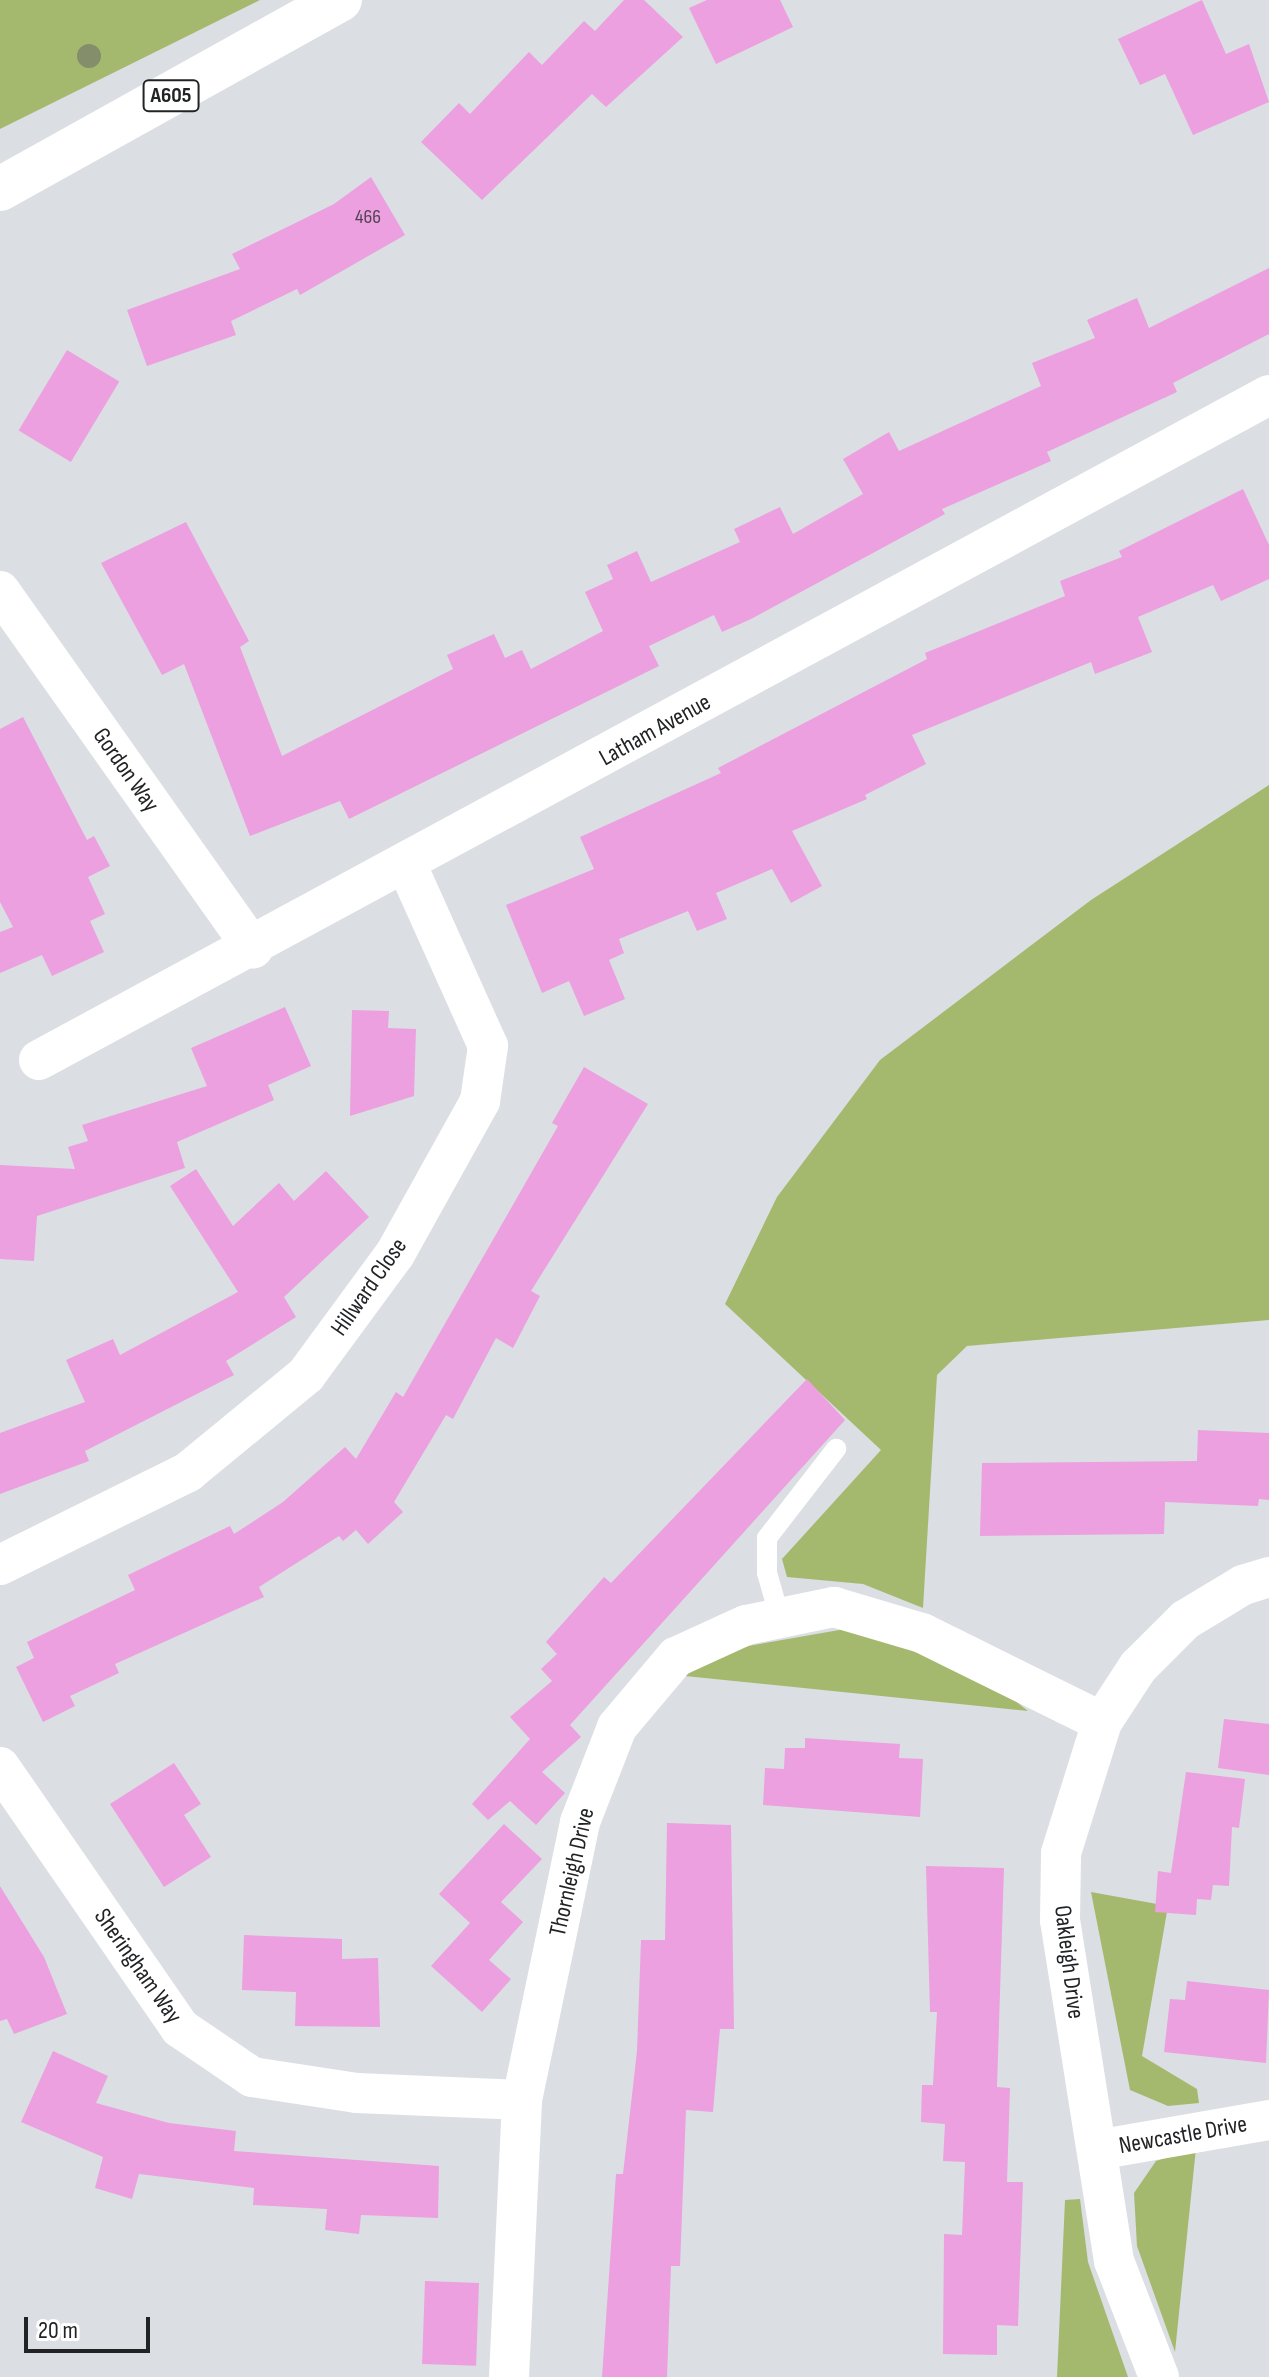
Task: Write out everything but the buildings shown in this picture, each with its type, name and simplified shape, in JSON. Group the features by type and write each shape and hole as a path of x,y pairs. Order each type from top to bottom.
{"main road":[{"name":"A605","path":"0,189 340,0"}],"street":[{"name":"Latham Avenue","path":"39,1060 407,866 1269,395"},
{"name":"Gordon Way","path":"0,591 253,948"},
{"name":"Hillward Close","path":"0,1565 188,1472 306,1375 395,1254 480,1101 488,1046 407,866"},
{"name":"Oakleigh Drive","path":"1159,2377 1114,2261 1060,1920 1060,1880 1076,1789 1102,1722 1138,1667 1185,1620 1243,1585 1269,1577"},
{"name":"Thornleigh Drive","path":"509,2377 522,2100 580,1822 617,1727 676,1657 746,1625 834,1607 922,1633 1102,1722"},
{"name":"Sheringham Way","path":"0,1767 180,2028 252,2077 357,2093 522,2100"},
{"name":"Newcastle Drive","path":"1097,2150 1269,2120"}],"lane":[{"path":"780,1618 767,1573 767,1538 836,1449"}],"green space":[{"path":"0,0 260,0 0,129"},
{"path":"1269,785 1269,1320 967,1346 937,1375 923,1608 863,1584 787,1577 782,1559 881,1450 725,1304 777,1197 880,1060 1091,900"},
{"path":"845,1629 918,1648 995,1685 1028,1711 685,1676 714,1652"},
{"path":"1091,1892 1168,1906 1142,2056 1197,2089 1199,2103 1168,2106 1130,2090"},
{"path":"1196,2148 1175,2352 1137,2246 1134,2193 1156,2161"},
{"path":"1080,2199 1088,2262 1128,2377 1057,2377 1065,2200"}]}
